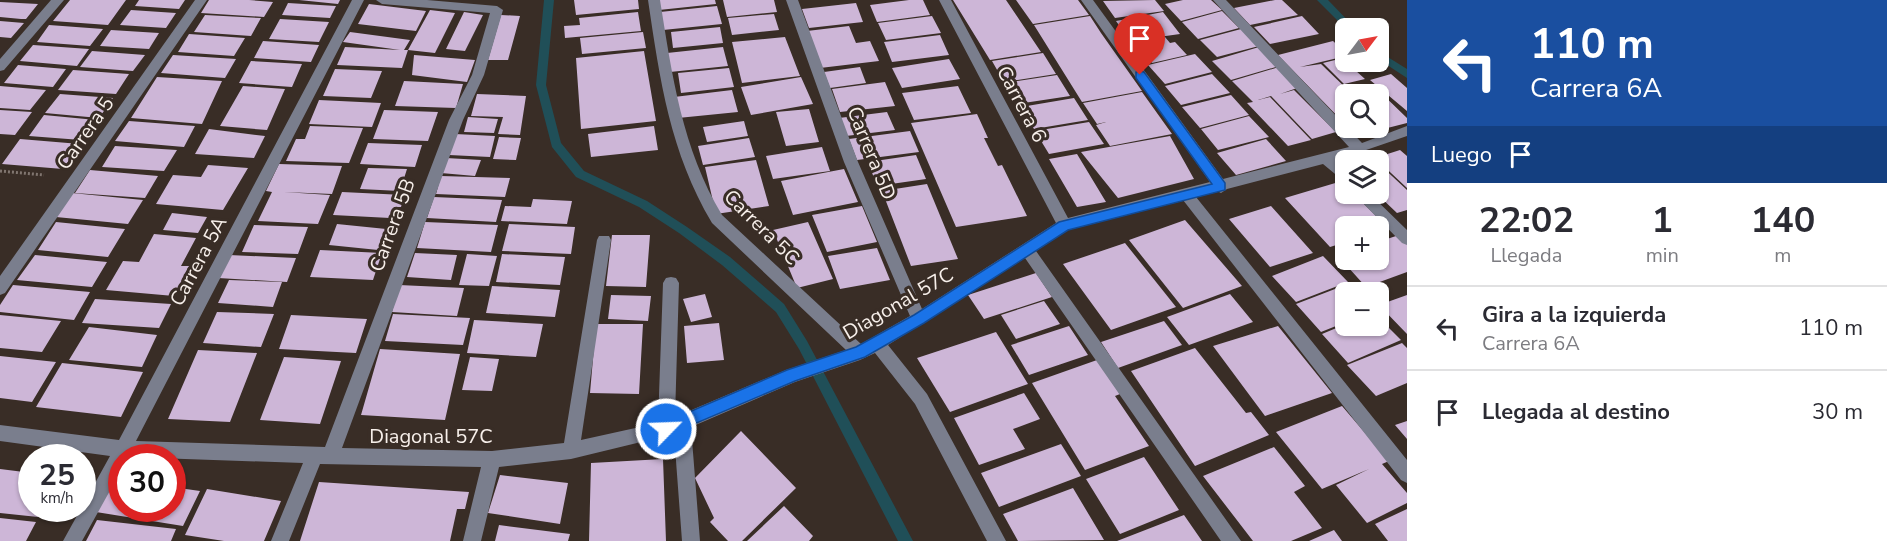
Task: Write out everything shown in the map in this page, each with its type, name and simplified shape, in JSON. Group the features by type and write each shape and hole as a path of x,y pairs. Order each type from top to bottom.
{"street":[{"path":"0,67 58,0"},
{"name":"Carrera 5","path":"0,288 201,0"},
{"name":"Carrera 5A","path":"126,444 358,0"},
{"name":"Carrera 5B","path":"280,541 323,456 456,120 478,75 497,10 382,0"},
{"name":"Carrera 5C","path":"654,0 674,123 705,201 717,219 860,353"},
{"name":"Carrera 5D","path":"792,0 851,162 919,319"},
{"name":"Carrera 6","path":"945,0 1064,225"},
{"path":"1087,0 1221,187"},
{"path":"1219,0 1360,149"},
{"name":"Diagonal 57C","path":"186,451 492,459 570,451 674,425 792,375 860,353 919,319 1064,225 1221,187 1360,149 1407,131"},
{"path":"1326,158 1335,167"},
{"path":"1187,195 1407,474"},
{"path":"1371,204 1407,239"},
{"path":"570,451 604,240"},
{"path":"1028,249 1232,541"},
{"path":"670,283 674,425 691,541"},
{"path":"877,343 921,399 997,541"},
{"name":"Diagonal 57C","path":"0,433 108,447"},
{"path":"472,541 492,459"},
{"name":"Carrera 5A","path":"72,541 108,476"}],"path":[{"path":"0,171 76,179"}],"building":[{"path":"70,0 126,0 108,25 53,21"},
{"path":"139,0 185,0 179,9 135,6"},
{"path":"209,0 273,2 264,17 201,13"},
{"path":"299,0 340,0 338,4"},
{"path":"574,0 638,0 639,9 576,15"},
{"path":"657,0 715,0 716,4 659,10"},
{"path":"723,0 774,0 777,12 727,17"},
{"path":"923,0 930,15 877,22 870,5"},
{"path":"953,0 1006,0 1041,52 990,60"},
{"path":"1016,0 1078,0 1089,15 1033,24"},
{"path":"1155,0 1164,11 1115,18 1103,1"},
{"path":"1183,0 1211,0 1222,10 1181,21 1165,4"},
{"path":"1282,0 1298,15 1250,25 1234,8"},
{"path":"0,2 38,4 26,19 21,19 0,17"},
{"path":"288,3 336,6 330,18 282,15"},
{"path":"856,3 863,22 809,28 802,9"},
{"path":"369,4 426,11 416,31 358,24"},
{"path":"717,6 722,24 663,30 660,12"},
{"path":"131,10 176,13 166,28 120,25"},
{"path":"430,10 455,13 435,53 408,50"},
{"path":"1222,11 1239,28 1198,39 1182,22"},
{"path":"464,12 483,15 465,51 446,49"},
{"path":"638,12 641,31 565,38 564,26 580,25 579,18"},
{"path":"1163,12 1180,34 1130,41 1116,21"},
{"path":"774,14 779,30 732,35 728,18"},
{"path":"205,15 261,18 251,36 194,32"},
{"path":"501,15 520,16 508,60 488,60"},
{"path":"932,16 941,33 886,40 878,23"},
{"path":"1090,16 1142,91 1082,102 1034,25"},
{"path":"1302,16 1319,34 1270,44 1254,27"},
{"path":"280,19 329,22 319,42 269,39"},
{"path":"0,21 24,23 11,38 0,37"},
{"path":"49,25 103,29 90,46 37,42"},
{"path":"849,26 856,43 870,41 879,61 820,68 807,31"},
{"path":"720,27 723,43 673,48 671,32"},
{"path":"1241,29 1259,46 1217,57 1200,40"},
{"path":"111,30 159,33 149,49 100,46"},
{"path":"350,32 410,40 404,50 408,50 402,68 337,65 345,47 400,50 343,42"},
{"path":"643,32 646,48 582,54 580,38"},
{"path":"189,34 245,38 234,56 178,52"},
{"path":"940,35 949,55 892,62 884,42"},
{"path":"785,37 800,76 742,83 732,42"},
{"path":"1165,37 1170,43 1175,42 1187,55 1152,63 1135,43"},
{"path":"263,41 319,45 311,62 254,58"},
{"path":"1333,41 1335,43 1335,59 1300,67 1321,64 1342,84 1335,84 1335,114 1278,55"},
{"path":"33,45 89,49 77,66 20,61"},
{"path":"723,47 728,66 670,72 667,53"},
{"path":"1259,47 1279,66 1231,80 1212,61"},
{"path":"92,51 145,55 133,71 80,67"},
{"path":"644,51 656,121 581,129 576,58"},
{"path":"1043,53 1056,74 1004,82 992,61"},
{"path":"1195,54 1212,72 1165,84 1148,65"},
{"path":"173,55 236,59 225,78 161,73"},
{"path":"414,55 475,60 467,82 412,75"},
{"path":"949,59 960,79 902,88 892,68"},
{"path":"1335,60 1335,72 1357,72 1365,79 1344,84 1323,63"},
{"path":"251,61 302,64 292,87 239,83"},
{"path":"18,65 66,69 53,87 4,83"},
{"path":"860,67 866,83 830,88 824,72"},
{"path":"1279,67 1300,87 1280,94 1294,90 1335,132 1312,139 1271,96 1258,100 1270,97 1311,140 1288,146 1247,103 1253,102 1232,81"},
{"path":"729,68 734,87 681,93 678,73"},
{"path":"335,69 382,71 371,98 323,96"},
{"path":"73,70 129,74 116,94 58,90"},
{"path":"1212,74 1230,93 1181,105 1165,86"},
{"path":"1391,74 1407,88 1407,111 1389,96 1389,84 1375,84 1370,80"},
{"path":"1057,75 1070,96 1017,104 1005,83"},
{"path":"157,77 222,81 202,124 131,118"},
{"path":"801,77 813,104 751,115 741,87"},
{"path":"404,81 463,84 456,108 395,106"},
{"path":"885,82 895,106 840,112 832,89"},
{"path":"0,86 46,90 30,110 0,108"},
{"path":"243,86 285,89 267,130 220,126"},
{"path":"958,86 971,113 914,120 902,93"},
{"path":"732,90 738,112 678,118 674,97"},
{"path":"1142,92 1172,134 1110,146 1096,125 1106,122 1097,124 1083,103"},
{"path":"60,94 113,98 99,118 45,113"},
{"path":"477,94 526,96 520,135 498,134 503,117 471,116"},
{"path":"1231,95 1249,115 1200,128 1182,107"},
{"path":"1074,98 1088,120 1034,129 1021,107"},
{"path":"319,100 381,103 372,127 309,124"},
{"path":"1389,101 1407,118 1407,123 1389,128"},
{"path":"809,109 819,142 786,146 776,112"},
{"path":"0,110 32,112 15,135 0,134"},
{"path":"384,110 438,112 428,141 373,139"},
{"path":"887,112 895,130 846,136 839,118"},
{"path":"977,114 988,138 984,138 998,166 1002,165 1027,216 956,227 911,123"},
{"path":"44,115 96,120 81,140 29,136"},
{"path":"1249,116 1269,137 1218,150 1201,129"},
{"path":"468,117 498,119 494,133 464,132"},
{"path":"129,121 195,126 184,147 115,141"},
{"path":"744,121 748,136 707,142 703,127"},
{"path":"1089,122 1104,144 1049,154 1035,131"},
{"path":"310,126 363,128 349,163 286,161 296,139 305,139"},
{"path":"654,126 658,150 591,157 588,134"},
{"path":"209,129 265,136 254,158 195,154"},
{"path":"910,131 919,152 857,160 849,139"},
{"path":"455,134 495,136 490,157 449,155"},
{"path":"1170,136 1194,179 1118,198 1081,152"},
{"path":"499,137 521,138 516,160 493,159"},
{"path":"749,138 755,157 703,165 698,146"},
{"path":"20,139 80,144 63,169 2,164"},
{"path":"1266,139 1286,161 1236,175 1217,153"},
{"path":"368,143 422,145 415,167 360,164"},
{"path":"115,146 177,150 164,171 102,167"},
{"path":"822,147 830,171 773,179 766,156"},
{"path":"1400,150 1407,156 1407,188 1389,171 1389,154"},
{"path":"1077,154 1106,202 1077,207 1049,159"},
{"path":"916,155 926,179 877,186 868,162"},
{"path":"446,158 481,160 475,176 441,173"},
{"path":"756,160 769,206 716,214 705,167"},
{"path":"279,164 342,166 332,194 284,192 330,195 318,224 258,221 272,192 266,191"},
{"path":"208,165 248,168 223,210 156,204 173,175 201,177"},
{"path":"368,168 407,169 400,191 360,189"},
{"path":"844,169 858,202 793,215 781,181"},
{"path":"90,170 158,176 145,198 75,193"},
{"path":"1389,173 1407,190 1407,210 1397,213 1388,204"},
{"path":"441,176 510,178 505,197 436,194"},
{"path":"1335,183 1335,204 1364,204 1376,216 1335,216 1335,245 1330,247 1285,198"},
{"path":"927,184 958,259 911,266 882,191"},
{"path":"342,192 404,195 401,207 394,207 390,218 333,215"},
{"path":"72,193 143,200 128,224 56,217"},
{"path":"434,197 502,200 496,222 427,218"},
{"path":"533,199 572,201 567,224 501,221 505,206 531,207"},
{"path":"862,206 877,242 827,252 812,215"},
{"path":"1271,206 1313,253 1270,267 1229,219"},
{"path":"172,213 207,217 198,233 163,230"},
{"path":"1185,220 1242,286 1183,308 1129,240"},
{"path":"56,222 125,229 108,257 38,250"},
{"path":"425,222 498,225 491,252 417,248"},
{"path":"808,222 833,279 797,288 773,230"},
{"path":"337,224 396,230 388,251 329,245"},
{"path":"509,224 575,227 571,254 502,251"},
{"path":"254,225 308,227 298,254 242,252"},
{"path":"154,234 196,238 181,266 189,266 174,296 106,290 123,261 139,262"},
{"path":"1402,234 1407,240 1407,272 1380,282 1361,282 1351,270 1389,270 1389,238"},
{"path":"612,235 650,235 646,287 606,286"},
{"path":"1125,243 1176,307 1111,330 1063,264"},
{"path":"877,248 890,280 840,289 828,256"},
{"path":"320,250 382,253 373,280 310,277"},
{"path":"415,253 457,255 451,280 407,277"},
{"path":"467,254 497,256 489,286 459,285"},
{"path":"502,254 565,257 560,285 496,282"},
{"path":"35,255 107,262 92,287 17,280"},
{"path":"229,255 296,258 287,282 218,278"},
{"path":"1323,256 1348,282 1335,282 1335,287 1296,302 1272,276"},
{"path":"1036,273 1052,297 984,319 968,295"},
{"path":"229,280 282,282 273,307 218,303"},
{"path":"13,285 90,292 74,320 0,312 0,305"},
{"path":"399,285 464,288 457,316 392,312"},
{"path":"492,286 560,290 555,317 486,313"},
{"path":"1335,289 1335,326 1321,332 1296,304"},
{"path":"705,294 712,317 691,322 683,299"},
{"path":"1230,294 1253,322 1189,345 1167,317"},
{"path":"611,295 651,296 648,321 608,319"},
{"path":"1407,295 1407,334 1389,315 1389,301"},
{"path":"95,299 171,304 159,328 82,323"},
{"path":"1044,301 1060,324 1016,339 1001,315"},
{"path":"217,312 274,314 261,347 203,343"},
{"path":"393,314 470,318 463,345 385,341"},
{"path":"0,315 61,321 42,352 0,348"},
{"path":"291,315 367,319 356,353 279,349"},
{"path":"474,320 543,324 536,357 467,353"},
{"path":"1164,321 1182,345 1118,368 1101,342"},
{"path":"719,323 724,360 687,363 684,326"},
{"path":"596,324 643,324 639,394 590,393"},
{"path":"1069,326 1088,355 1029,375 1011,345"},
{"path":"1278,326 1332,393 1265,416 1213,346"},
{"path":"89,327 157,335 142,367 69,360"},
{"path":"1389,328 1401,340 1348,363 1322,334 1335,329 1335,336 1389,336"},
{"path":"996,332 1028,384 950,412 917,358"},
{"path":"1402,343 1407,348 1407,383 1376,396 1347,365"},
{"path":"1195,348 1246,413 1251,412 1269,435 1195,466 1131,371"},
{"path":"380,349 460,354 445,420 361,415"},
{"path":"198,350 257,353 230,422 168,419"},
{"path":"0,356 56,362 32,402 0,398"},
{"path":"284,357 341,361 320,424 260,420"},
{"path":"470,357 499,359 492,391 462,390"},
{"path":"1097,360 1120,394 1115,396 1149,446 1085,470 1032,383"},
{"path":"62,363 143,372 121,417 36,407"},
{"path":"1024,393 1040,419 1013,429 1025,449 979,465 954,418"},
{"path":"1342,406 1389,461 1382,464 1407,493 1407,503 1367,523 1336,485 1369,469 1322,489 1276,432"},
{"path":"1407,421 1407,439 1395,425"},
{"path":"741,431 796,488 742,541 728,541 710,522 714,518 695,478"},
{"path":"1061,444 1081,476 999,507 981,473"},
{"path":"1274,447 1305,486 1294,492 1322,528 1291,541 1253,541 1203,476"},
{"path":"1144,457 1179,510 1120,534 1086,479"},
{"path":"663,459 666,541 589,541 591,463"},
{"path":"0,469 18,471 18,515 0,513"},
{"path":"500,475 568,483 560,524 488,513"},
{"path":"319,482 469,492 465,509 457,509 450,541 300,541"},
{"path":"1073,488 1104,540 1018,541 1003,514"},
{"path":"108,489 108,514 96,512"},
{"path":"186,489 200,491 186,520"},
{"path":"207,489 281,501 264,541 224,541 185,535"},
{"path":"784,506 813,536 809,541 747,541"},
{"path":"1407,509 1407,541 1388,541 1375,524"},
{"path":"1184,515 1202,541 1117,541"},
{"path":"0,518 18,520 18,522 36,522 26,541 0,541"},
{"path":"97,520 176,529 171,541 86,541"},
{"path":"158,522 185,522 183,526"},
{"path":"499,525 570,534 568,541 495,541"},
{"path":"1334,530 1342,541 1309,541"}],"waterway":[{"path":"549,0 541,85 556,144 580,174 643,204 683,230 726,261 780,308 803,345 906,541"},
{"path":"1322,0 1340,18"},
{"path":"1389,62 1407,74"}],"route":[{"path":"666,429 792,375 860,353 919,319 1064,225 1221,187 1140,75"}]}
